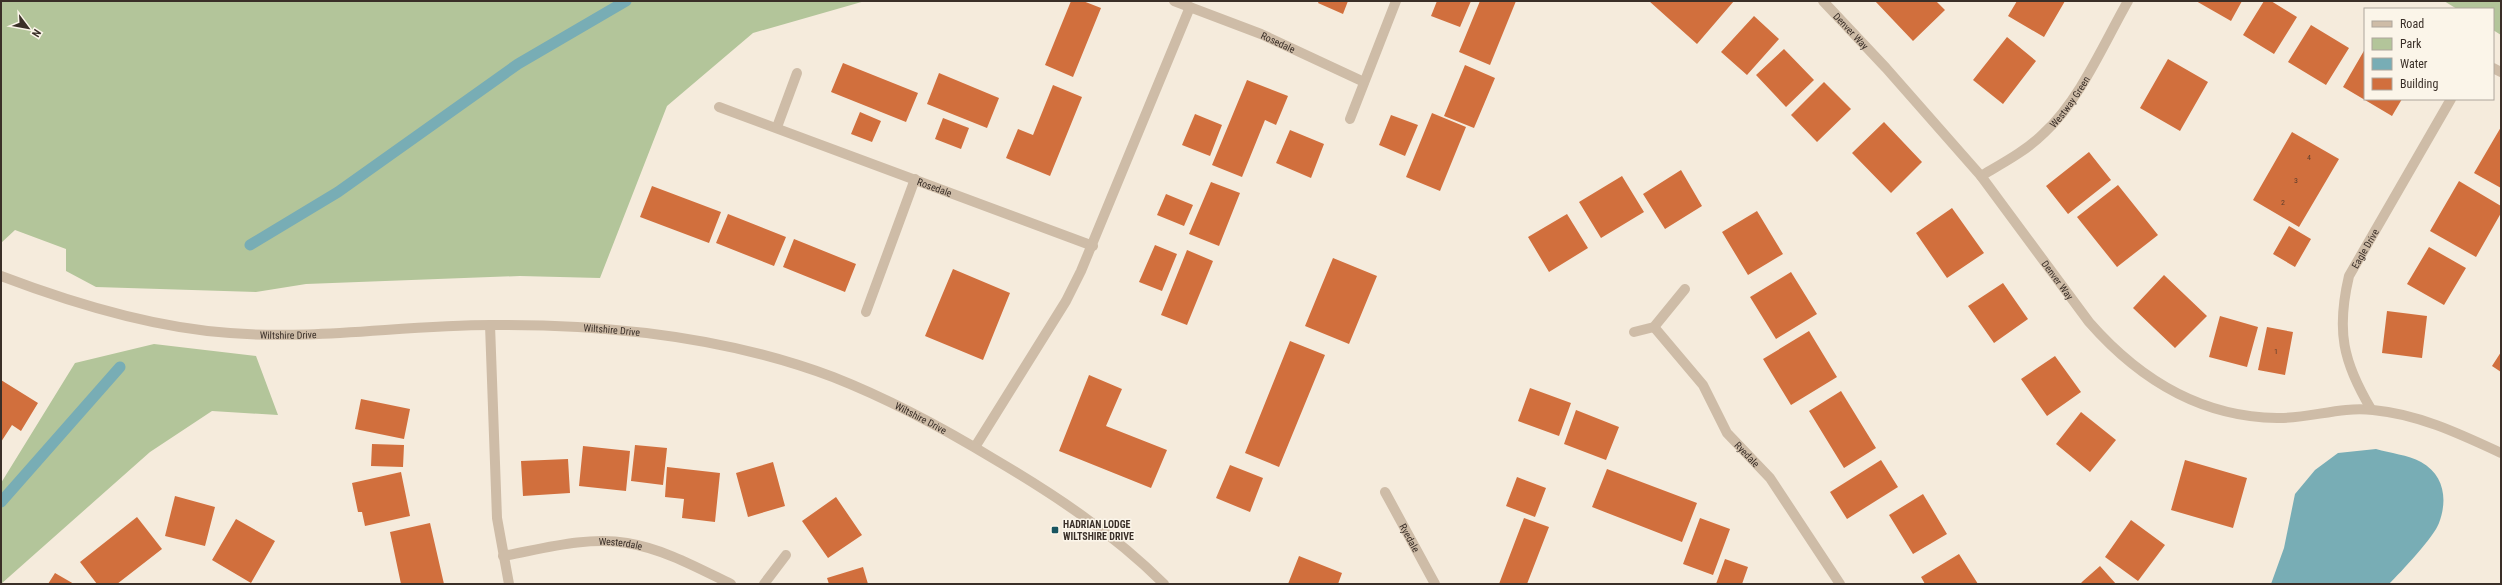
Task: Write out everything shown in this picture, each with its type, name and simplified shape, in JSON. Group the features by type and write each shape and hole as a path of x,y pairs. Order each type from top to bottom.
{"street":[{"name":"Rosedale","path":"1174,1 1261,34 1364,82"},
{"path":"1350,119 1396,1"},
{"name":"Denver Way","path":"1823,1 1886,68 1981,176 2089,322 2109,345 2134,368 2160,385 2190,401 2220,410 2269,417 2371,409 2391,412 2433,423 2501,453"},
{"name":"Westway Green","path":"1981,176 2025,150 2060,117 2076,93 2128,1"},
{"path":"975,447 1066,301 1093,246 1190,7"},
{"path":"778,127 797,73"},
{"name":"Eagle Drive","path":"2371,409 2353,378 2344,344 2344,298 2349,276 2450,100"},
{"name":"Rosedale","path":"719,107 778,127 1093,246"},
{"path":"866,312 915,178"},
{"name":"Wiltshire Drive","path":"1,276 101,309 227,333 280,335 490,324 568,326 684,338 770,357 833,377 874,395 975,447 1048,491 1136,557 1164,584"},
{"path":"1634,332 1654,327 1685,289"},
{"path":"490,324 497,518 509,584"},
{"name":"Ryedale","path":"1654,327 1703,385 1727,433 1770,478 1840,584"},
{"name":"Ryedale","path":"1384,492 1435,584"},
{"name":"Westerdale","path":"503,556 572,544 604,541 626,543 668,554 731,584"},
{"path":"764,584 786,555"}],"green space":[{"path":"1,1 865,1 753,33 667,106 600,278 520,276 306,284 256,292 96,287 66,271 66,249 15,230 1,243"},
{"path":"2444,1 2501,1 2501,35 2494,31 2494,8 2455,8"},
{"path":"154,344 256,356 278,415 212,411 150,452 1,584 1,483 75,363"}],"water":[{"path":"2376,449 2405,456 2421,462 2429,467 2435,474 2442,488 2443,505 2439,523 2431,537 2389,584 2271,584 2284,548 2295,494 2315,470 2338,453"}],"building":[{"path":"1071,1 1083,1 1101,8 1073,77 1045,65"},
{"path":"1319,1 1348,1 1343,14 1318,3"},
{"path":"1437,1 1471,1 1460,27 1431,16"},
{"path":"1480,1 1516,1 1490,65 1459,52"},
{"path":"1649,1 1734,1 1697,44"},
{"path":"1875,1 1936,1 1945,10 1913,41"},
{"path":"2017,1 2065,1 2044,37 2008,16"},
{"path":"2196,1 2242,1 2231,21"},
{"path":"2264,1 2271,1 2297,17 2274,54 2243,35"},
{"path":"1754,16 1779,39 1747,75 1721,52"},
{"path":"2311,25 2349,48 2326,85 2288,62"},
{"path":"2007,37 2036,61 2003,104 1973,80"},
{"path":"1784,49 1814,80 1786,107 1756,75"},
{"path":"2364,51 2364,99 2343,87"},
{"path":"2168,59 2208,82 2180,131 2140,108"},
{"path":"843,63 918,93 906,122 831,92"},
{"path":"1465,65 1495,78 1474,128 1444,116"},
{"path":"939,73 999,98 987,128 927,104"},
{"path":"1247,80 1288,96 1276,125 1265,120 1242,177 1212,165"},
{"path":"1824,82 1851,109 1817,142 1791,115"},
{"path":"1053,85 1082,97 1050,176 1006,158 1018,129 1033,135"},
{"path":"2365,100 2401,100 2392,116"},
{"path":"860,112 881,121 872,142 851,134"},
{"path":"1432,113 1466,127 1440,191 1406,177"},
{"path":"1195,114 1222,125 1210,156 1182,145"},
{"path":"1391,115 1418,125 1405,156 1379,145"},
{"path":"943,118 969,128 961,149 935,139"},
{"path":"1884,122 1922,162 1891,193 1852,153"},
{"path":"2501,127 2501,188 2474,173"},
{"path":"1290,130 1324,144 1311,178 1276,163"},
{"path":"2292,132 2339,159 2299,227 2253,200"},
{"path":"2089,152 2111,180 2068,214 2046,186"},
{"path":"1681,170 1702,206 1665,229 1643,194"},
{"path":"1622,176 1644,212 1601,238 1579,202"},
{"path":"2459,181 2501,206 2501,213 2476,257 2430,231"},
{"path":"1211,182 1240,193 1219,246 1189,234"},
{"path":"2118,185 2158,235 2117,267 2077,217"},
{"path":"652,186 721,212 709,243 640,217"},
{"path":"1166,194 1193,205 1184,226 1157,215"},
{"path":"1952,208 1984,253 1947,278 1916,233"},
{"path":"1757,211 1783,254 1748,275 1722,232"},
{"path":"728,214 786,237 774,266 716,243"},
{"path":"1567,214 1588,248 1549,272 1528,237"},
{"path":"2289,226 2311,239 2295,267 2273,254"},
{"path":"794,239 856,264 845,292 783,267"},
{"path":"1155,245 1177,254 1162,291 1139,282"},
{"path":"2429,247 2466,268 2444,305 2407,284"},
{"path":"1187,250 1213,261 1187,325 1161,315"},
{"path":"1333,258 1377,276 1349,344 1305,326"},
{"path":"953,269 1010,293 983,360 925,336"},
{"path":"1791,272 1817,314 1776,339 1750,297"},
{"path":"2164,275 2207,316 2175,348 2133,308"},
{"path":"2003,283 2028,319 1994,343 1968,306"},
{"path":"2387,311 2427,316 2422,358 2382,353"},
{"path":"2220,316 2258,327 2247,367 2209,357"},
{"path":"2267,327 2293,332 2285,375 2258,370"},
{"path":"1809,331 1837,377 1791,405 1763,359"},
{"path":"1290,341 1325,355 1279,467 1245,453"},
{"path":"2501,352 2501,372 2492,366"},
{"path":"2055,356 2081,392 2047,416 2021,379"},
{"path":"1089,375 1122,389 1106,426 1167,450 1151,488 1059,451"},
{"path":"1,380 38,403 21,431 12,425 1,442"},
{"path":"1530,388 1571,403 1559,436 1518,421"},
{"path":"1841,391 1876,448 1844,468 1809,411"},
{"path":"361,399 410,409 404,439 355,429"},
{"path":"1576,410 1619,427 1606,460 1564,444"},
{"path":"2081,412 2116,440 2090,472 2056,444"},
{"path":"372,444 404,445 403,467 371,466"},
{"path":"635,445 667,448 663,485 631,481"},
{"path":"583,446 630,451 626,491 579,486"},
{"path":"568,459 570,493 523,496 521,461"},
{"path":"1881,460 1898,487 1847,519 1830,492"},
{"path":"2185,460 2247,478 2233,528 2171,510"},
{"path":"773,462 785,506 748,517 736,473"},
{"path":"1230,465 1263,478 1250,512 1216,498"},
{"path":"667,467 720,473 715,522 682,518 684,499 665,497"},
{"path":"1607,469 1697,503 1682,542 1592,507"},
{"path":"401,472 410,516 365,526 362,512 358,512 352,483"},
{"path":"1517,477 1546,488 1535,517 1506,506"},
{"path":"1923,494 1947,534 1913,554 1889,515"},
{"path":"175,496 215,507 205,546 165,536"},
{"path":"836,497 862,535 828,558 802,521"},
{"path":"137,517 162,549 117,584 97,584 80,562"},
{"path":"1524,518 1549,527 1527,584 1499,584"},
{"path":"1700,518 1730,529 1713,575 1683,564"},
{"path":"236,519 275,541 251,583 212,560"},
{"path":"2131,520 2165,545 2138,581 2105,557"},
{"path":"430,523 444,584 401,584 390,532"},
{"path":"1959,554 1978,584 1925,584 1921,577"},
{"path":"1299,556 1342,573 1338,584 1288,584"},
{"path":"1725,559 1748,567 1742,584 1716,584"},
{"path":"2100,566 2116,584 2080,584 2083,581"},
{"path":"863,567 868,584 829,584 827,578"},
{"path":"55,573 74,584 48,584"}],"waterway":[{"path":"250,245 338,192 518,64 626,1"},
{"path":"1,502 120,367"}],"place":[{"name":"HADRIAN LODGE WILTSHIRE DRIVE","path":"1055,530"}]}
